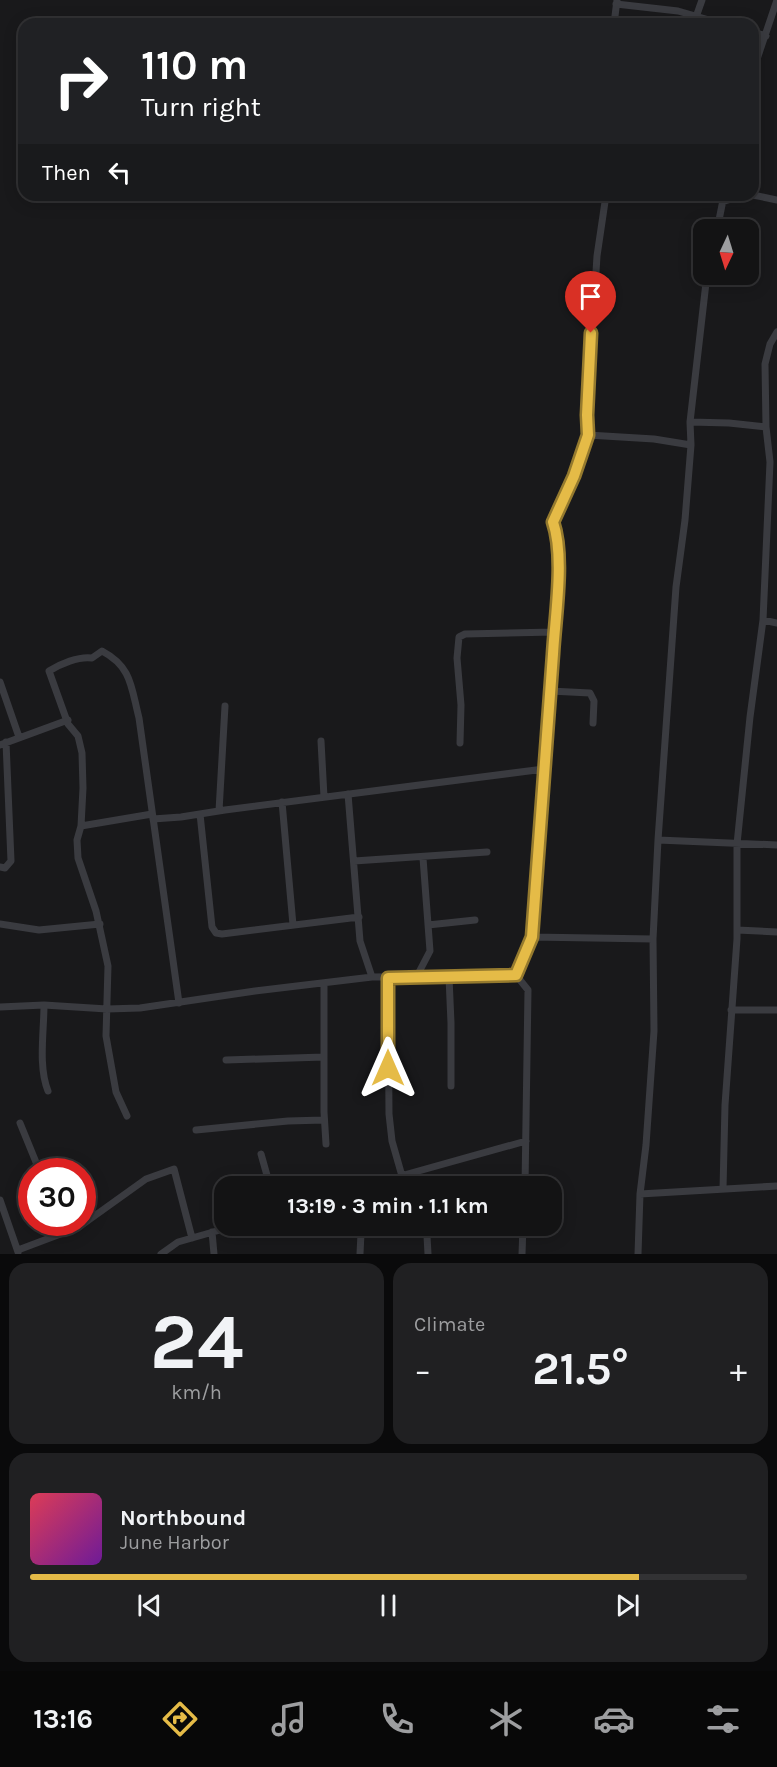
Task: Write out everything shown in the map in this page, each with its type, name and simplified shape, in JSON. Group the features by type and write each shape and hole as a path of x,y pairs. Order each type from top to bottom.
{"street":[{"path":"696,17 702,0"},
{"path":"759,55 777,0"},
{"path":"615,18 616,2 678,11 700,18"},
{"path":"759,34 766,36"},
{"path":"759,196 777,200"},
{"path":"516,975 532,937 558,553 557,534 553,522 574,476 588,435 587,415 597,256 605,201"},
{"path":"719,219 722,201"},
{"path":"638,1254 640,1194 654,1031 653,939 658,840 676,587 685,520 691,444 690,422 706,285"},
{"path":"723,1189 737,930 737,844 763,620 770,462 766,427 765,364 770,344 777,332"},
{"path":"690,422 766,427"},
{"path":"588,435 691,444"},
{"path":"763,620 777,623"},
{"path":"460,743 461,705 457,658 459,637 465,634 554,632"},
{"path":"127,1116 116,1092 106,1036 108,966 100,924 78,858 77,840 81,826 83,788 81,753 78,736 68,724 50,671 75,660 85,657 92,658 102,651 116,659 130,680 139,718 179,1004"},
{"path":"0,682 19,737"},
{"path":"550,691 590,693 594,701 593,723"},
{"path":"219,811 225,706"},
{"path":"0,867 5,868 11,861 3,743 68,720"},
{"path":"321,741 324,797"},
{"path":"81,826 152,816 200,814 544,769"},
{"path":"348,794 360,941 372,977"},
{"path":"282,802 293,925"},
{"path":"200,814 213,927 216,933 358,917"},
{"path":"658,840 777,845"},
{"path":"354,861 487,852"},
{"path":"417,976 430,951 423,858"},
{"path":"428,925 475,920"},
{"path":"0,924 39,930 100,924"},
{"path":"737,930 777,933"},
{"path":"532,937 653,939"},
{"path":"0,1007 44,1005 107,1009 140,1008 372,977 516,975"},
{"path":"516,975 528,990 525,1176"},
{"path":"449,977 451,1086"},
{"path":"388,978 389,1114 392,1141 402,1176 526,1141"},
{"path":"324,984 326,1144"},
{"path":"44,1005 43,1066 44,1081 48,1091"},
{"path":"731,1010 777,1010"},
{"path":"226,1060 324,1057"},
{"path":"196,1130 288,1121 324,1120"},
{"path":"20,1123 34,1158"},
{"path":"261,1154 267,1176"},
{"path":"96,1215 146,1179 174,1169 192,1238"},
{"path":"640,1194 777,1186"},
{"path":"0,1200 18,1252 58,1236"},
{"path":"161,1254 178,1242 212,1232 214,1254"},
{"path":"360,1254 361,1236"},
{"path":"427,1236 428,1254"},
{"path":"522,1254 523,1236"}],"route":[{"path":"388,1068 388,978 516,975 532,937 555,624 558,553 557,534 553,522 574,476 588,435 591,333"}]}
